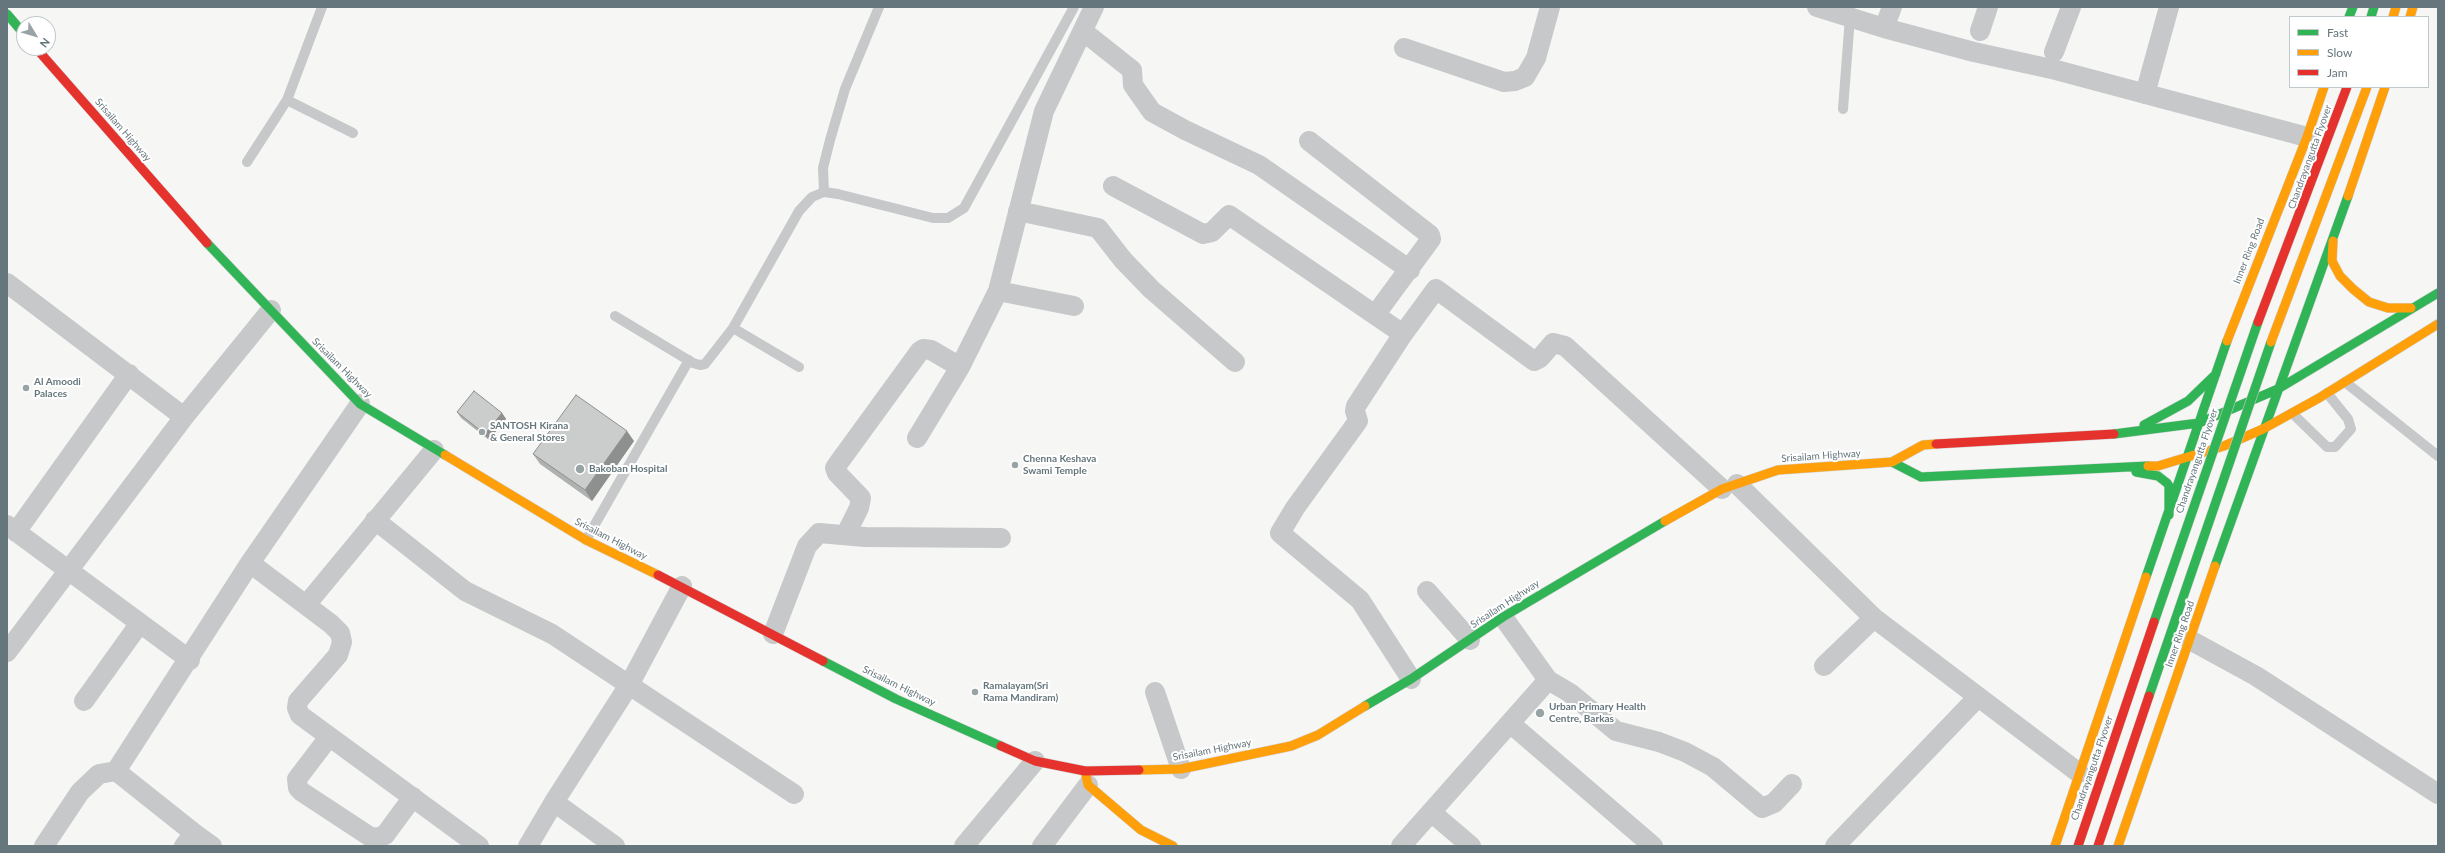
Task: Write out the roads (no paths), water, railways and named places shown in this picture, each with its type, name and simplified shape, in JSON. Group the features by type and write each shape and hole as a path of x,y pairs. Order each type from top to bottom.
{"main road":[{"path":"7,14 16,25"},
{"name":"Srisailam Highway","path":"43,56 209,245 360,404 434,450 586,540 682,586 896,699 1035,761 1087,778 1181,769 1291,746 1318,735 1411,679 1503,617 1632,538 1729,486 1778,470 1892,462"},
{"name":"Inner Ring Road","path":"2187,458 2267,235 2307,137 2324,88"},
{"name":"Chandrayangutta Flyover","path":"2078,846 2247,350 2347,88"},
{"path":"2098,846 2266,356 2367,88"},
{"path":"2278,389 2332,241 2385,88"},
{"path":"2332,241 2332,260 2340,276 2353,289 2369,302 2382,306 2411,308"},
{"path":"1892,462 1923,445 2129,433 2198,424 2278,389 2438,293"},
{"path":"1892,462 1921,477 2158,466 2224,446 2263,429 2323,396 2438,324"},
{"path":"2129,433 2188,401 2216,374"},
{"path":"2298,386 2300,379 2305,374"},
{"name":"Inner Ring Road","path":"2118,846 2278,389"},
{"path":"2305,398 2312,400 2323,396"},
{"path":"2055,846 2169,515 2187,458"},
{"path":"2100,468 2135,472 2161,478 2169,486 2169,515"},
{"path":"1087,778 1141,830 1173,846"}],"street":[{"path":"917,438 960,367 998,291 1044,111 1084,32 1094,7"},
{"path":"1404,48 1504,82 1515,81 1525,77 1536,58 1550,7"},
{"path":"1817,7 1884,28 2145,94 2307,137"},
{"path":"1884,28 1892,7"},
{"path":"1980,31 1988,7"},
{"path":"2054,52 2071,7"},
{"path":"2145,94 2169,7"},
{"path":"1084,32 1132,70 1133,85 1152,112 1185,130 1259,166 1410,270"},
{"path":"1309,140 1430,235 1431,239 1410,270 1375,315"},
{"path":"1112,186 1203,234 1212,232 1229,214 1403,334"},
{"path":"1018,211 1098,228 1123,260 1147,284 1234,362"},
{"path":"7,283 184,417"},
{"path":"1411,679 1360,600 1280,533 1295,508 1358,421 1355,411 1356,406 1403,334 1436,289 1534,361 1540,358 1553,343 1565,346 1729,486 1874,618 1977,698 2079,773"},
{"path":"998,291 1074,306"},
{"path":"7,652 184,417 271,310"},
{"path":"846,534 859,508 861,498 837,473 835,468 837,464 923,348 930,350 960,367"},
{"path":"129,374 12,528 190,660"},
{"path":"44,846 80,792 99,774 116,771 190,660 250,563 360,404"},
{"path":"306,605 434,450"},
{"path":"375,520 465,591 552,634 794,794"},
{"path":"773,634 811,540 819,533 846,534 865,537 1001,538"},
{"path":"250,563 331,624 340,633 341,638 338,655 302,695 297,708 300,715 479,846"},
{"path":"528,846 554,802 629,685 682,586"},
{"path":"1427,591 1470,640"},
{"path":"1503,617 1548,680 1570,693 1616,731 1660,742 1686,752 1713,767 1762,808 1774,803 1792,784"},
{"path":"1824,666 1874,618"},
{"path":"84,701 140,623"},
{"path":"2190,640 2256,676 2438,794"},
{"path":"1402,846 1511,724 1548,680"},
{"path":"1155,692 1181,769"},
{"path":"1835,846 1977,698"},
{"path":"1511,724 1653,846"},
{"path":"329,737 297,779 298,788 302,792 369,836 376,838 385,835 413,797"},
{"path":"964,846 1035,761"},
{"path":"116,771 189,839 212,846"},
{"path":"1042,846 1087,778"},
{"path":"554,802 615,846"},
{"path":"1431,812 1471,846"}],"lane":[{"path":"247,162 287,100 322,7"},
{"path":"824,192 823,168 845,89 879,7"},
{"path":"615,316 689,360 700,365 705,364 733,328 799,211 812,197 824,192 868,200 933,218 948,218 964,208 1074,7"},
{"path":"1843,109 1850,17"},
{"path":"287,100 353,133"},
{"path":"733,328 799,367"},
{"path":"586,540 689,360"},
{"path":"2345,382 2438,456"},
{"path":"2292,413 2328,448 2335,447 2351,429 2348,419 2323,396"}],"place":[{"name":"Al Amoodi Palaces","path":"26,388"},
{"name":"SANTOSH Kirana & General Stores","path":"482,432"},
{"name":"Chenna Keshava Swami Temple","path":"1015,465"},
{"name":"Bakoban Hospital","path":"580,469"},
{"name":"Ramalayam(Sri Rama Mandiram)","path":"975,692"},
{"name":"Urban Primary Health Centre, Barkas","path":"1540,713"}]}
